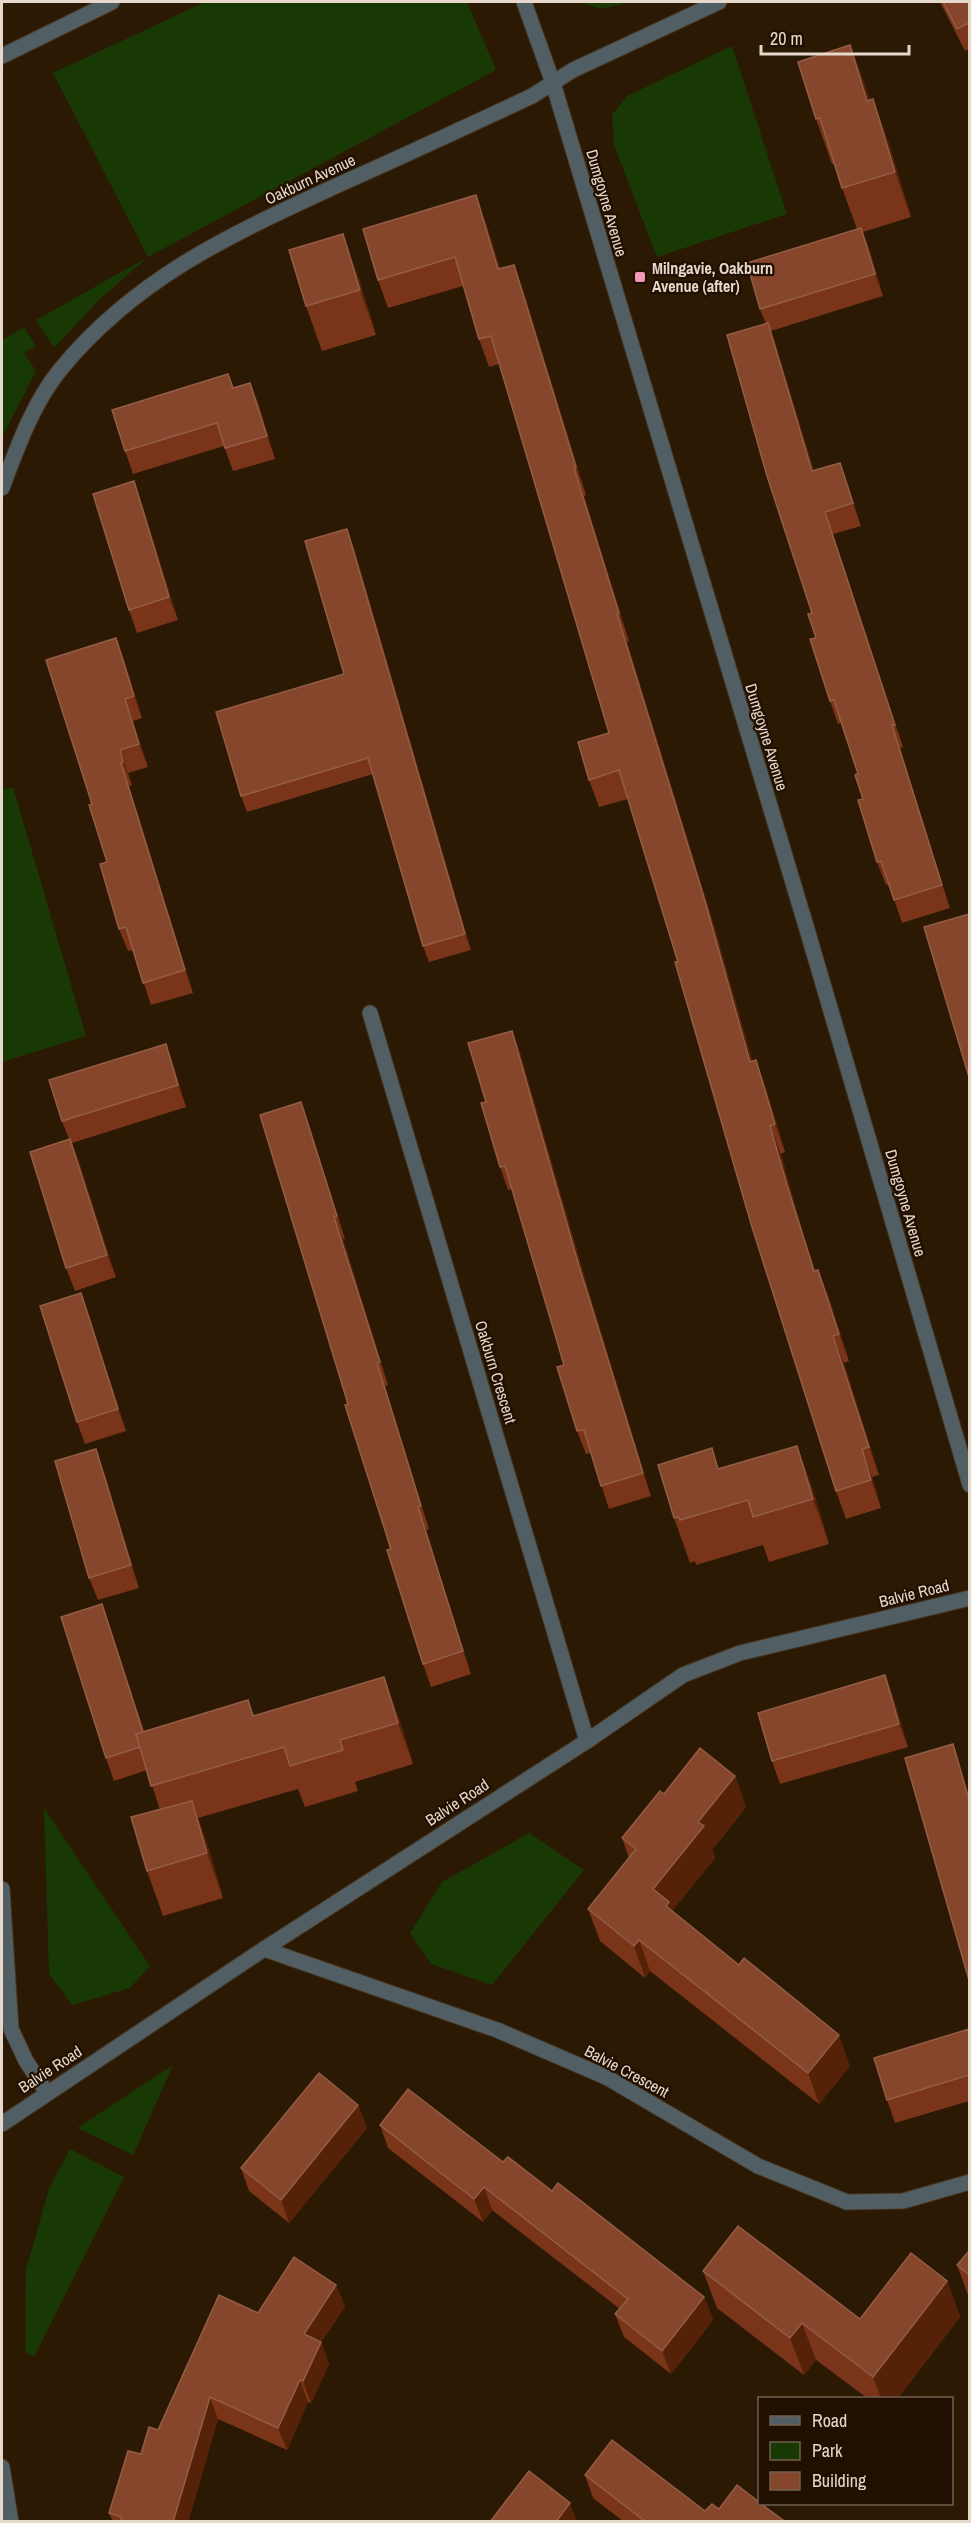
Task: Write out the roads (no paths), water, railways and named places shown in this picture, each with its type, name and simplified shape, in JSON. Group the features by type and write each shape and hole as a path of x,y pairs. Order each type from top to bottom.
{"street":[{"path":"2,56 112,2"},
{"name":"Dumgoyne Avenue","path":"524,2 553,83 809,938 969,1485"},
{"name":"Oakburn Avenue","path":"2,488 38,404 59,371 116,311 164,274 233,234 532,96 573,70 719,2"},
{"name":"Oakburn Crescent","path":"370,1013 587,1741"},
{"name":"Balvie Road","path":"2,2124 264,1949 587,1741 683,1674 740,1653 969,1598"},
{"path":"2,1889 11,2029 26,2061 47,2093"},
{"name":"Balvie Crescent","path":"264,1949 497,2030 606,2077 758,2166 846,2202 903,2200 969,2182"},
{"path":"2,2467 11,2522"}],"place":[{"name":"Milngavie, Oakburn Avenue (after)","path":"640,277"}]}
